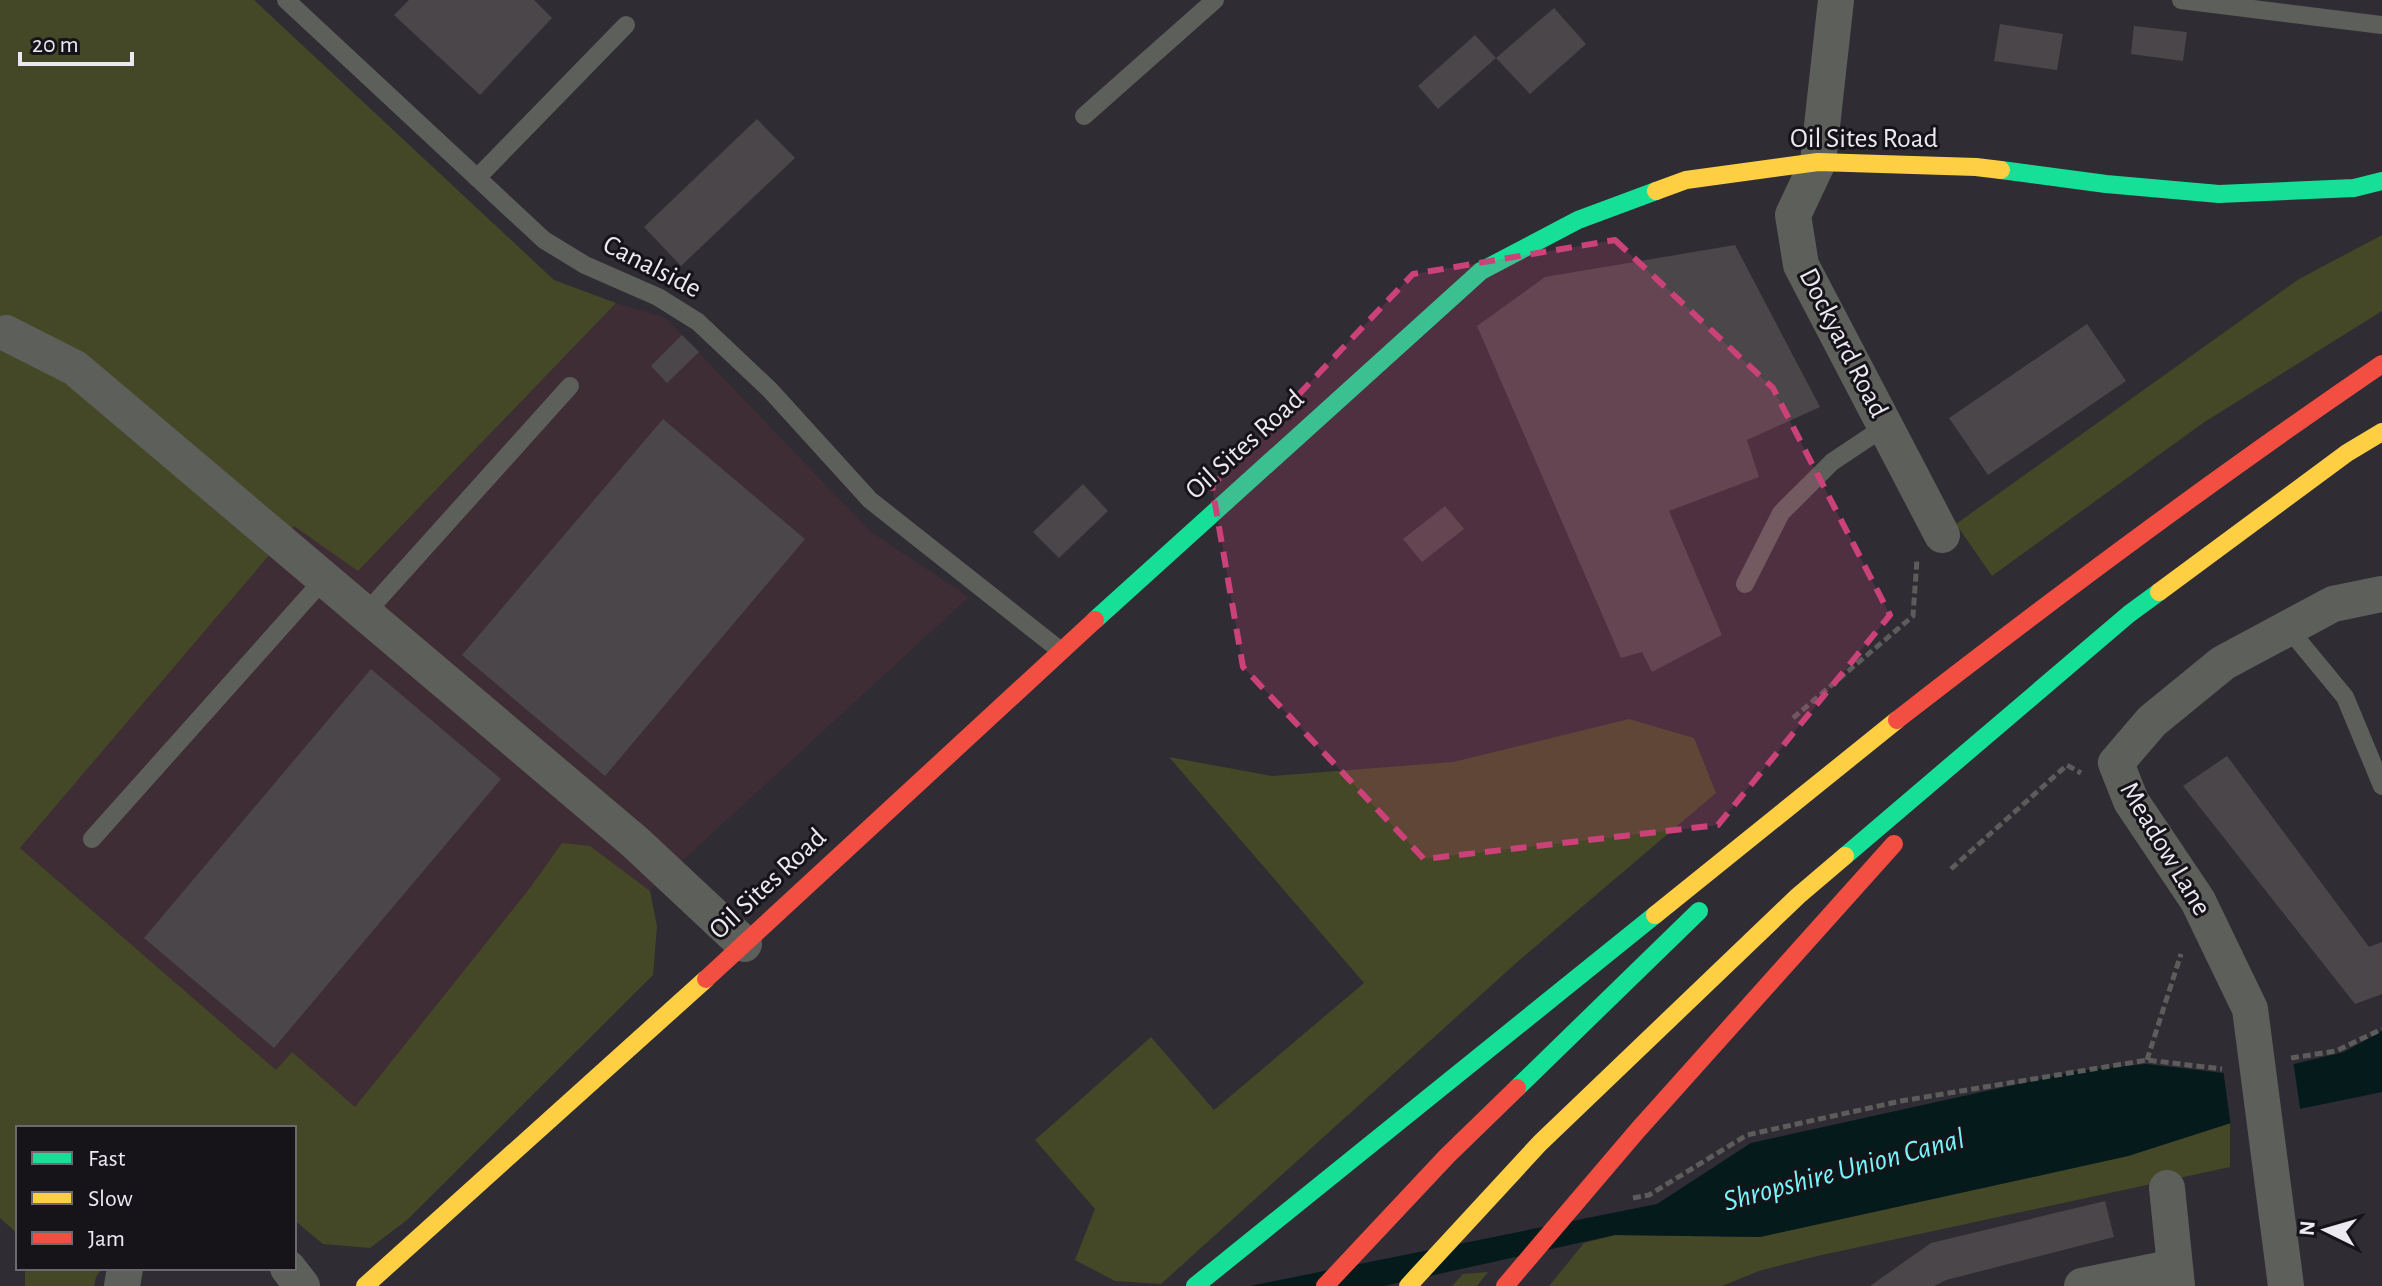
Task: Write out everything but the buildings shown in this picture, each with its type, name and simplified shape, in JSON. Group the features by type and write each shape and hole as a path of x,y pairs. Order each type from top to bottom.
{"main road":[{"name":"Oil Sites Road","path":"365,1286 1481,271 1578,220 1686,180 1818,162 1976,167 2106,184 2219,194 2354,188 2382,181"},
{"path":"1195,1286 1893,723 2046,604 2267,442 2382,364"},
{"path":"1408,1286 1540,1143 1798,896 2129,614 2347,453 2382,432"},
{"path":"1505,1286 1637,1131 2004,719"},
{"path":"1755,857 1893,723"},
{"path":"1325,1286 1447,1156 1710,901"}],"street":[{"name":"Dockyard Road","path":"1836,0 1818,162 1793,215 1801,265 1935,521"},
{"path":"6,333 75,368 635,842 744,944"},
{"name":"Meadow Lane","path":"2286,1286 2250,1009 2198,901 2131,801 2116,763 2152,721 2223,663 2333,604 2382,594"},
{"path":"2082,1286 2176,1277 2167,1188"},
{"path":"290,1270 302,1286"}],"lane":[{"name":"Canalside","path":"286,0 544,240 585,265 658,297 698,322 770,390 870,500 1061,651"},
{"path":"1084,116 1215,0"},
{"path":"2181,0 2382,25"},
{"path":"477,178 626,25"},
{"path":"365,614 570,386"},
{"path":"1745,584 1781,513 1832,462 1886,426"},
{"path":"92,839 324,579"},
{"path":"2288,628 2345,697 2382,783"}],"path":[{"path":"1793,718 1913,616 1918,536 1935,521"},
{"path":"1951,869 2067,765 2131,801"},
{"path":"2147,1060 2198,901"},
{"path":"2277,1060 2336,1051 2382,1029"},
{"path":"1618,1201 1649,1195 1747,1135 1901,1101 2147,1060 2218,1070 2233,1067"}],"highlighted area":[{"path":"1615,240 1773,388 1890,615 1718,825 1424,859 1243,667 1212,486 1413,274"}],"shaded area":[{"path":"616,303 666,318 871,532 969,597 368,1150 20,848 294,526 359,570"}],"green space":[{"path":"0,0 254,0 554,280 616,303 358,571 294,526 20,848 276,1070 292,1052 355,1107 530,888 562,843 590,846 650,891 657,926 653,975 407,1220 370,1248 323,1244 296,1222 296,1126 16,1126 16,1232 0,1218"},
{"path":"2382,235 2382,311 2203,423 1992,576 1956,524 2299,279"},
{"path":"1629,719 1694,738 1716,793 1515,964 1161,1284 1115,1281 1075,1260 1095,1209 1035,1140 1151,1037 1214,1110 1364,983 1169,757 1272,776 1453,762"},
{"path":"2230,1123 2230,1167 1813,1257 1759,1271 1722,1286 1549,1286 1584,1243 1615,1235 1760,1237 2128,1156"},
{"path":"25,1270 101,1270 94,1286 25,1286"},
{"path":"1488,1272 1477,1286 1452,1286 1463,1274"}],"water":[{"name":"Shropshire Union Canal","path":"2382,1031 2382,1092 2231,1123 2128,1156 1760,1237 1615,1235 1384,1286 1250,1286 1657,1204 1751,1143 2077,1071 2146,1064 2223,1073 2294,1064 2344,1052"}],"pier":[{"path":"2293,1060 2301,1114 2231,1127 2223,1069"}],"traffic: fast":[{"path":"2001,170 2106,184 2219,194 2354,188 2382,181"},
{"path":"1095,620 1481,271 1578,220 1656,191"},
{"path":"1845,856 2129,614 2159,592"},
{"path":"1517,1088 1699,911"},
{"path":"1195,1286 1655,915"}],"traffic: slow":[{"path":"1656,191 1686,180 1818,162 2001,170"},
{"path":"2159,592 2347,453 2382,432"},
{"path":"1655,915 1897,720"},
{"path":"1408,1286 1540,1143 1798,896 1845,856"},
{"path":"365,1286 706,979"}],"traffic: jam":[{"path":"1897,720 2136,538 2382,364"},
{"path":"706,979 1095,620"},
{"path":"1505,1286 1637,1131 1894,844"},
{"path":"1325,1286 1447,1156 1517,1088"}]}
